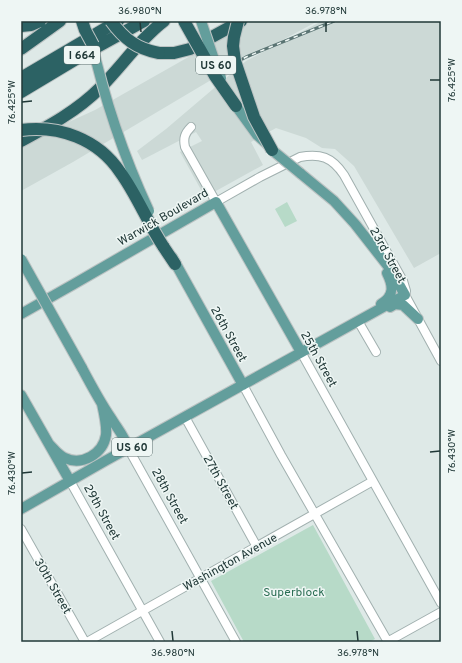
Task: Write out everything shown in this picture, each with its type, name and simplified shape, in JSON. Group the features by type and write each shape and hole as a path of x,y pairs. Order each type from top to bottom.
{"highway":[{"path":"21,26 31,25 40,21"},
{"path":"21,49 60,21"},
{"path":"82,21 93,45"},
{"path":"111,21 119,32 132,43 159,53 174,53 190,49 241,21"},
{"name":"I 664","path":"21,78 118,21"},
{"name":"I 664","path":"21,92 96,47 144,21"},
{"path":"21,142 65,116 89,99 138,45 164,21"},
{"path":"184,21 215,76 236,106"},
{"path":"238,21 235,29 234,41 235,62 254,117 272,150"},
{"path":"21,130 43,129 60,131 76,136 90,143 110,159 121,173 175,264"}],"main road":[{"path":"87,21 108,104 121,144 140,192 164,245"},
{"name":"US 60","path":"21,509 128,448 374,313 379,305 387,300 391,292 389,278 378,254 346,213 326,194 272,150 257,135 236,106 219,73 201,21"},
{"name":"Warwick Boulevard","path":"21,314 216,202"},
{"name":"25th Street","path":"216,202 301,352"},
{"path":"374,313 405,295 391,270 378,254"},
{"name":"28th Street","path":"21,259 102,404 127,443 128,448"},
{"name":"26th Street","path":"175,264 243,385"},
{"path":"374,313 382,311 395,304 400,304 406,307 418,319"},
{"name":"29th Street","path":"21,395 70,481"},
{"path":"49,444 58,454 68,460 81,460 93,456 102,447 106,436 102,404"}],"street":[{"name":"25th Street","path":"191,127 184,138 185,147 216,202"},
{"name":"Warwick Boulevard","path":"216,202 260,177 300,157 323,157"},
{"name":"23rd Street","path":"323,157 336,164 344,175 403,281 406,291 405,295 441,361"},
{"path":"358,321 376,352"},
{"name":"25th Street","path":"301,352 441,603"},
{"name":"26th Street","path":"243,385 281,455 388,642"},
{"name":"27th Street","path":"185,417 257,546"},
{"name":"28th Street","path":"128,448 236,642"},
{"name":"29th Street","path":"70,481 160,642"},
{"name":"Washington Avenue","path":"86,642 373,481"},
{"name":"30th Street","path":"21,529 86,642"},
{"path":"388,642 441,612"}],"shaded area":[{"path":"252,21 318,21 243,61 73,162 21,191 21,148 60,126 95,110"},
{"path":"322,21 441,21 441,253 414,268 354,166 335,149 322,148 306,138 276,128 251,142 263,165 205,197 180,152 202,141 196,132 142,160 137,151 166,129 246,61"}],"green space":[{"path":"287,202 297,221 285,227 275,209"},
{"name":"Superblock","path":"313,525 375,639 369,642 244,642 211,581"}],"railway":[{"path":"228,67 246,57 334,21"}]}
